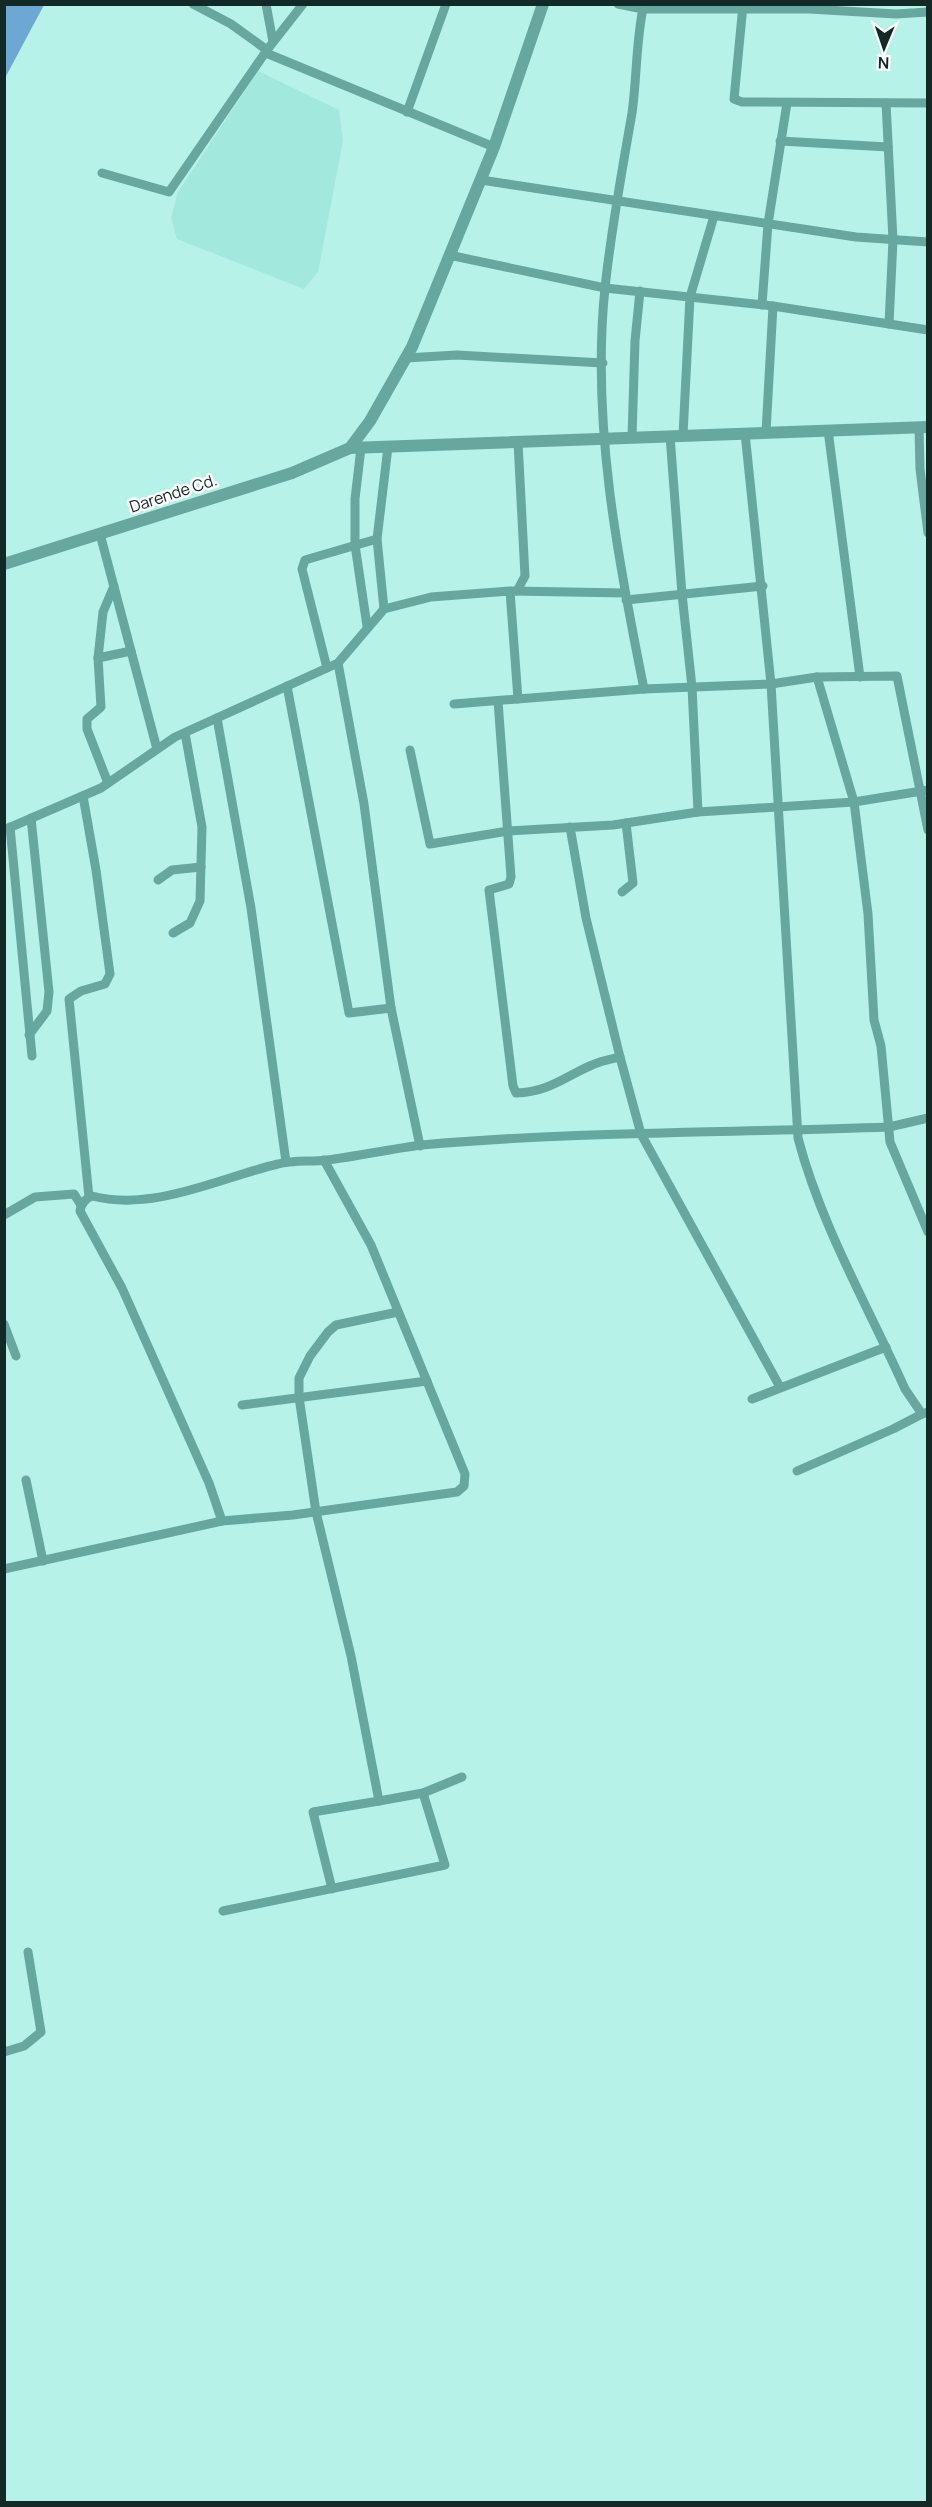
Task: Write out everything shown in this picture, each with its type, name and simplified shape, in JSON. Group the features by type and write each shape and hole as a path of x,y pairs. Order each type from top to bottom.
{"street":[{"path":"193,4 231,24 267,52 494,147"},
{"path":"266,4 273,42"},
{"path":"102,172 169,192 273,42 303,4"},
{"path":"407,112 447,4"},
{"path":"367,626 355,545 356,448 406,358 481,180 543,4"},
{"path":"618,4 643,7 896,9 927,12"},
{"path":"643,7 636,84 605,288 603,363 604,438 625,597 644,689"},
{"path":"743,7 734,99 742,102 787,103 927,103"},
{"path":"762,305 768,224 787,103"},
{"path":"886,104 893,240 889,324"},
{"path":"780,141 888,147"},
{"path":"481,180 856,237 927,242"},
{"path":"698,812 693,687 682,594 676,436 690,297 714,216"},
{"path":"449,255 605,288 773,306 927,330"},
{"path":"632,437 635,341 640,291"},
{"path":"766,432 773,306"},
{"path":"406,358 457,355 603,363"},
{"path":"356,448 923,427 920,469 927,533"},
{"path":"828,430 860,677"},
{"path":"745,433 763,586 771,684 798,1138 807,1174 820,1210 905,1389 925,1413 893,1430 797,1471"},
{"path":"518,442 525,576 513,591 518,699"},
{"path":"384,609 377,539 388,447"},
{"name":"Darende Cd.","path":"4,564 292,473 356,448"},
{"path":"100,534 157,749"},
{"path":"327,668 302,569 305,560 377,539"},
{"path":"108,783 87,729 87,720 101,707 98,658 103,612 114,586"},
{"path":"32,1056 7,828 108,783 157,749 185,733 338,663 367,626 384,609 431,597 513,591 625,597 763,586"},
{"path":"98,658 131,651"},
{"path":"338,663 364,804 392,1008 420,1146"},
{"path":"454,704 644,689 771,684 817,677 897,676 924,791 927,830"},
{"path":"817,677 854,802 868,914 874,1020 881,1046 890,1142 927,1232"},
{"path":"287,686 349,1013 392,1008"},
{"path":"498,701 511,877 508,884 489,890 513,1086 516,1093 531,1093 548,1088 593,1064 620,1057"},
{"path":"217,718 251,908 286,1162"},
{"path":"173,933 190,923 200,901 202,827 185,733"},
{"path":"411,750 430,844 508,831 626,823 698,812 854,802 924,791"},
{"path":"83,796 110,974 105,984 81,991 69,999 88,1197"},
{"path":"29,1035 47,1011 49,992 31,818"},
{"path":"622,892 633,883 626,823"},
{"path":"570,827 586,918 641,1134 780,1387"},
{"path":"158,880 172,870 201,867"},
{"path":"222,1521 208,1483 122,1288 80,1210 88,1197 133,1199 188,1191 286,1162 324,1160 420,1146 641,1134 889,1127 927,1118"},
{"path":"4,1569 222,1521 316,1512 457,1492 464,1486 465,1474 371,1245 324,1160"},
{"path":"4,1215 35,1197 46,1195 74,1194 81,1205"},
{"path":"379,1801 351,1656 316,1512 299,1400 299,1378 310,1356 336,1325 398,1312"},
{"path":"4,1323 16,1356"},
{"path":"752,1399 886,1347"},
{"path":"242,1406 427,1381"},
{"path":"26,1480 43,1561"},
{"path":"332,1889 313,1812 423,1793 462,1777"},
{"path":"223,1911 445,1865 423,1793"},
{"path":"4,2052 24,2046 41,2032 28,1952"}],"shaded area":[{"path":"258,71 339,110 343,141 318,272 304,289 177,239 171,218 178,192"}],"water":[{"path":"4,5 44,5 5,78"}]}
